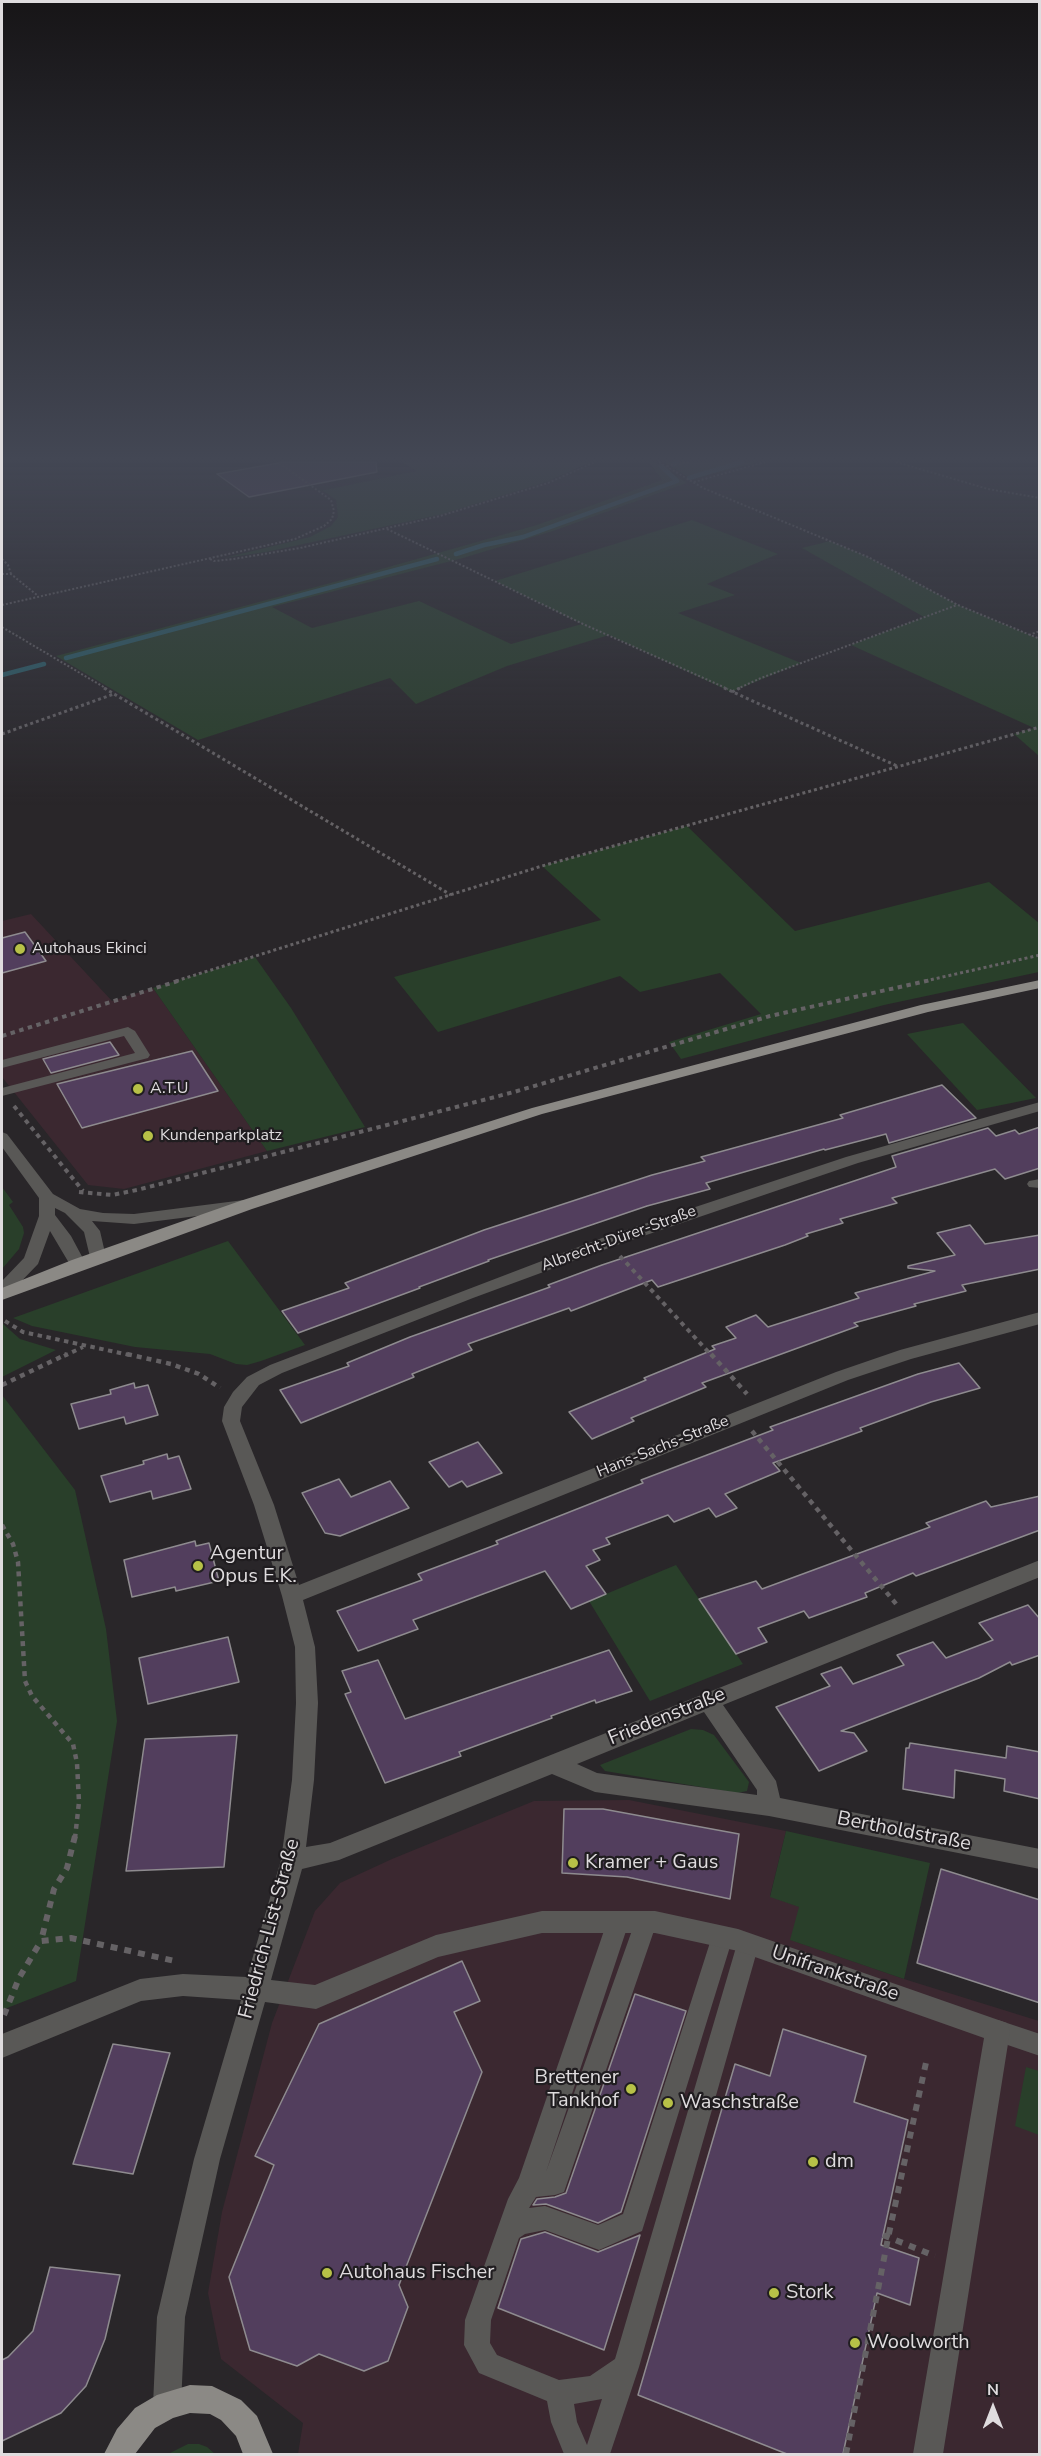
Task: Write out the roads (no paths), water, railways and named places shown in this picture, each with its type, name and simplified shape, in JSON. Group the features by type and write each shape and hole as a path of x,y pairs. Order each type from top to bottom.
{"main road":[{"path":"2,1292 246,1205 537,1111 926,1008 1040,984"},
{"path":"119,2454 126,2439 145,2418 167,2405 190,2399 212,2400 231,2410 247,2426 258,2454"}],"street":[{"name":"Albrecht-Dürer-Straße","path":"231,1421 233,1407 252,1381 296,1360 608,1242 852,1160 1040,1106"},
{"path":"2,1137 46,1198 75,1214 92,1231 98,1257"},
{"path":"2,1292 32,1260 47,1216 46,1198"},
{"path":"75,1214 134,1219 246,1205"},
{"path":"47,1216 63,1236 78,1264"},
{"name":"Hans-Sachs-Straße","path":"292,1596 842,1376 906,1354 1040,1318"},
{"name":"Friedrich-List-Straße","path":"167,2405 171,2317 207,2159 293,1860 303,1780 307,1703 304,1647 292,1596 264,1505 231,1421"},
{"name":"Friedenstraße","path":"293,1860 331,1853 1040,1568"},
{"path":"708,1700 768,1788 769,1806"},
{"name":"Bertholdstraße","path":"553,1764 595,1782 769,1806 1040,1858"},
{"name":"Unifrankstraße","path":"2,2046 140,1990 183,1985 255,1989 316,1997 436,1947 542,1922 646,1922 722,1937 998,2031"},
{"path":"928,2454 998,2031"}],"lane":[{"path":"2,1064 128,1031 143,1055 2,1092"},
{"path":"85,1042 95,1067"},
{"path":"66,1047 75,1073"},
{"path":"44,1053 55,1078"},
{"path":"24,1058 36,1083"},
{"path":"618,1922 529,2185 520,2199 477,2320 477,2345 488,2364 559,2393 594,2389 626,2367"},
{"path":"529,2185 555,2183 646,1922"},
{"path":"509,2230 521,2222 545,2218 599,2238 633,2222 722,1937"},
{"path":"597,2454 626,2367 748,1944"},
{"path":"998,2031 1040,2045"},
{"path":"559,2393 564,2422 576,2454"}],"waterway":[{"path":"66,658 371,577"},
{"path":"2,675 44,664"}],"place":[{"name":"Autohaus Ekinci","path":"20,949"},
{"name":"A.T.U","path":"138,1089"},
{"name":"Kundenparkplatz","path":"148,1136"},
{"name":"Agentur Opus E.K.","path":"198,1566"},
{"name":"Kramer + Gaus","path":"573,1863"},
{"name":"Brettener Tankhof","path":"631,2089"},
{"name":"Waschstraße","path":"668,2103"},
{"name":"dm","path":"813,2162"},
{"name":"Autohaus Fischer","path":"327,2273"},
{"name":"Stork","path":"774,2293"},
{"name":"Woolworth","path":"855,2343"}]}
